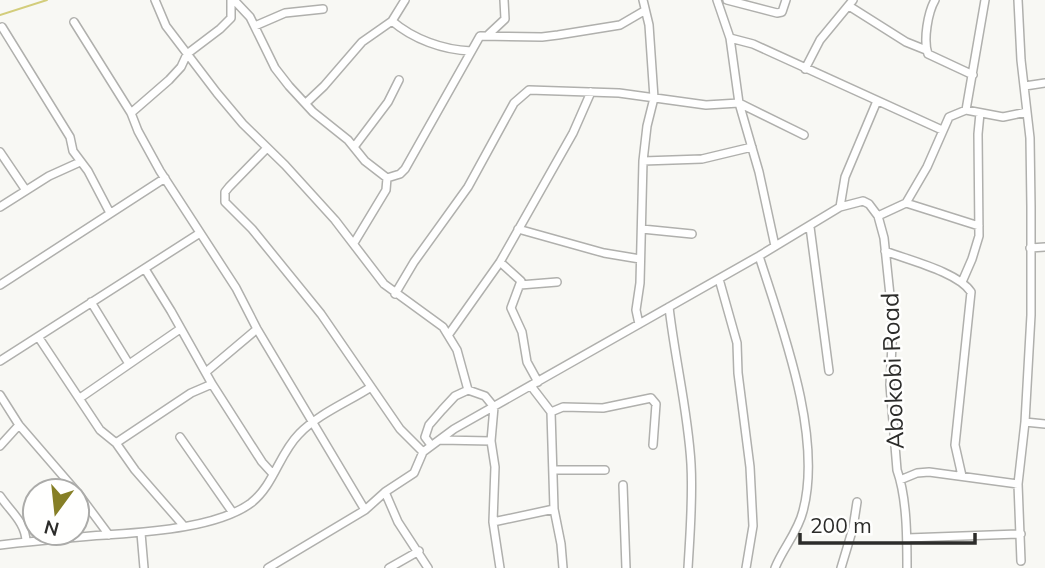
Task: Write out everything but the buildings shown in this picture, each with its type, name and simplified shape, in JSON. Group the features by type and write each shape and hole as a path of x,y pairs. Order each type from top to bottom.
{"street":[{"path":"155,0 166,26 243,124 354,243 384,284 449,334 461,362 468,390"},
{"path":"131,113 169,80 181,67 187,54 231,18 232,0"},
{"path":"232,0 255,26 275,68 365,161 387,178"},
{"path":"306,103 362,42 392,21 405,0"},
{"path":"488,35 505,19 504,0"},
{"path":"639,324 636,310 642,229 643,161 654,98 649,26 643,0"},
{"path":"717,0 730,38 738,103 752,147 775,246"},
{"path":"727,0 777,13 782,12 786,0"},
{"path":"927,52 928,15 935,0"},
{"path":"966,110 985,0"},
{"path":"1018,0 1031,169 1031,315 1025,422 1018,484 1021,561"},
{"path":"805,69 820,40 851,3 906,41 973,75"},
{"path":"255,26 285,13 323,9"},
{"path":"387,178 400,174 405,169 480,36 558,35 620,25 645,11"},
{"path":"392,21 403,30 450,50 471,51"},
{"path":"74,22 131,113 138,131 165,178 236,288 257,329 365,510"},
{"path":"2,27 70,137 73,151 88,171 110,214"},
{"path":"730,38 753,44 942,130"},
{"path":"354,147 388,102 399,80"},
{"path":"1025,86 1045,83"},
{"path":"396,294 414,262 468,187 519,96 529,89 619,93 706,105 738,103 804,135"},
{"path":"449,334 500,262 573,133 591,93"},
{"path":"840,207 845,177 877,101"},
{"path":"268,568 365,510 385,492 414,473 423,452 431,445 810,227 840,207 863,201 869,204 878,216 906,203 927,167 949,117 966,110 1003,117 1027,112"},
{"path":"962,282 976,250 979,226 978,134 981,113"},
{"path":"643,161 702,159 752,147"},
{"path":"267,148 225,192 225,202 252,229 321,314 400,429 423,452"},
{"path":"0,152 25,189"},
{"path":"0,207 25,189 80,162"},
{"path":"0,285 165,178"},
{"path":"354,243 386,190 387,178"},
{"path":"906,203 979,226"},
{"name":"Abokobi Road","path":"878,216 885,251 893,324 890,385 897,470 907,537 907,568"},
{"path":"810,227 829,371"},
{"path":"519,229 604,253 640,259"},
{"path":"642,229 692,234"},
{"path":"0,361 200,233"},
{"path":"1030,248 1045,247"},
{"path":"885,251 962,282 972,296 955,445 962,476"},
{"path":"759,256 797,389 805,426 808,460 803,514 775,568"},
{"path":"500,262 521,281 511,308 522,332 527,362 535,384 551,412 554,509 563,568"},
{"path":"145,269 212,384 262,462 272,472"},
{"path":"719,279 737,343 738,373 750,467 753,526 746,568"},
{"path":"520,285 556,282"},
{"path":"91,302 129,363"},
{"path":"669,307 691,462 688,568"},
{"path":"80,398 180,329"},
{"path":"206,372 257,329"},
{"path":"39,338 100,430 116,443 135,470 183,525"},
{"path":"116,443 191,393 212,384"},
{"path":"91,537 163,531 233,513 263,491 272,472 299,434 371,387"},
{"path":"431,445 425,437 429,425 455,397 468,390 485,396 494,407 491,440 495,467 493,522 500,568"},
{"path":"0,396 19,425 65,477"},
{"path":"551,412 563,407 603,408 651,398 656,404 653,445"},
{"path":"1025,422 1045,424"},
{"path":"0,446 19,425"},
{"path":"180,437 233,513"},
{"path":"440,440 491,440"},
{"path":"553,470 605,470"},
{"path":"900,480 922,472 1018,484"},
{"path":"623,485 626,568"},
{"path":"385,492 398,522 428,568"},
{"path":"0,496 21,524"},
{"path":"841,568 857,502"},
{"path":"91,509 109,535"},
{"path":"493,522 554,509"},
{"path":"141,533 144,568"},
{"path":"907,537 1021,534"},
{"path":"0,545 21,543"},
{"path":"389,568 419,551"}],"waterway":[{"path":"0,15 47,0"}]}
